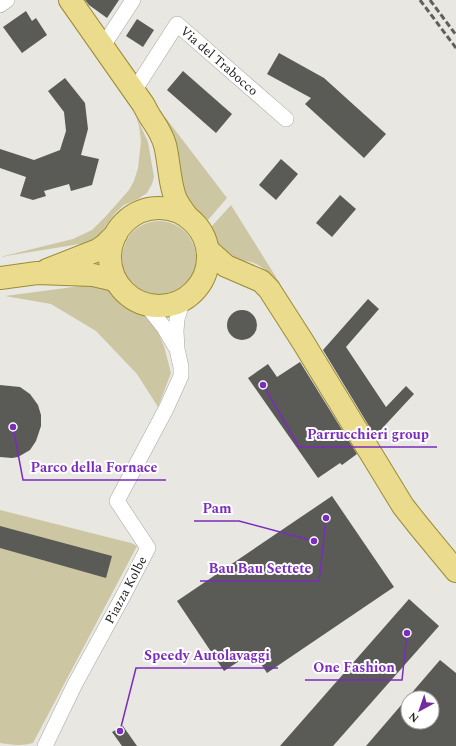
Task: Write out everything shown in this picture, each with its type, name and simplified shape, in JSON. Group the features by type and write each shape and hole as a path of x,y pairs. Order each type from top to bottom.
{"main road":[{"path":"70,0 143,104 161,133 168,157 174,194 179,206 201,233 208,250 208,263 205,276 194,290 180,302 159,308 148,307 136,302 121,289 111,270 110,252 119,228 126,221 137,214 151,208 173,209 186,215"},
{"path":"143,211 159,191 162,179 162,168 151,118"},
{"path":"37,273 98,250 116,234"},
{"path":"208,250 226,266 261,281 269,289 403,506 456,571"},
{"path":"0,278 37,273 93,276 115,280"},
{"path":"194,290 224,279 240,281 252,285 280,305"}],"street":[{"path":"0,5 7,0"},
{"path":"103,46 133,0"},
{"name":"Via del Trabocco","path":"134,91 177,24 286,119"},
{"name":"Piazza Kolbe","path":"44,746 75,684 119,605 148,548 117,500 166,409 181,376 181,366 177,349 177,319 181,306 194,290"},
{"name":"Piazza Kolbe","path":"148,307 163,326 177,349"}],"shaded area":[{"path":"136,116 148,142 154,177 147,193 124,205 115,213 98,237 92,242 0,257 73,239 92,230 106,216 129,190 134,181 138,168 141,141"},
{"path":"165,117 227,198 208,220 184,198 174,147"},
{"path":"231,205 281,285 262,267 254,263 231,257 220,247 212,226"},
{"path":"152,221 166,221 180,227 190,237 196,251 194,272 190,279 180,289 166,295 152,295 138,289 128,279 122,265 122,251 128,237 138,227"},
{"path":"96,284 104,285 121,301 153,321 164,346 171,373 158,407 137,374 96,331 51,304 5,296"},
{"path":"0,510 131,543 137,546 33,743 25,745 0,743"}],"building":[{"path":"85,0 119,0 107,18 89,5"},
{"path":"26,11 32,21 36,18 47,35 22,53 3,27"},
{"path":"137,19 154,30 143,47 126,36"},
{"path":"279,53 324,78 386,134 364,158 305,104 311,98 267,74"},
{"path":"183,71 232,114 216,133 167,90"},
{"path":"65,78 85,103 88,129 81,155 99,159 92,185 71,191 69,184 44,191 46,196 33,200 20,196 26,177 0,168 0,149 34,160 60,150 66,131 64,112 48,91"},
{"path":"281,159 298,174 276,200 259,185"},
{"path":"340,195 356,209 332,237 316,223"},
{"path":"368,299 379,309 346,347 386,407 406,386 414,394 375,436 323,350"},
{"path":"242,310 252,315 257,325 252,335 242,340 232,335 227,325 232,315"},
{"path":"300,362 357,454 342,465 340,463 318,478 248,378 268,364 277,377"},
{"path":"0,385 20,387 30,394 38,405 41,415 41,426 36,441 30,450 18,457 0,457"},
{"path":"332,496 394,587 267,673 253,652 224,671 177,601"},
{"path":"0,526 112,556 106,578 0,548"},
{"path":"409,599 439,626 333,746 280,746"},
{"path":"440,660 456,673 456,746 366,746 400,706 400,730 440,730 440,690 414,690"},
{"path":"123,726 137,746 122,746 112,732"}],"railway":[{"path":"420,0 456,48"},
{"path":"430,0 456,35"}],"place":[{"name":"Parrucchieri group","path":"263,385"},
{"name":"Parco della Fornace","path":"13,427"},
{"name":"Bau Bau Settete","path":"326,518"},
{"name":"Pam","path":"314,541"},
{"name":"One Fashion","path":"407,633"},
{"name":"Speedy Autolavaggi","path":"120,731"}]}
